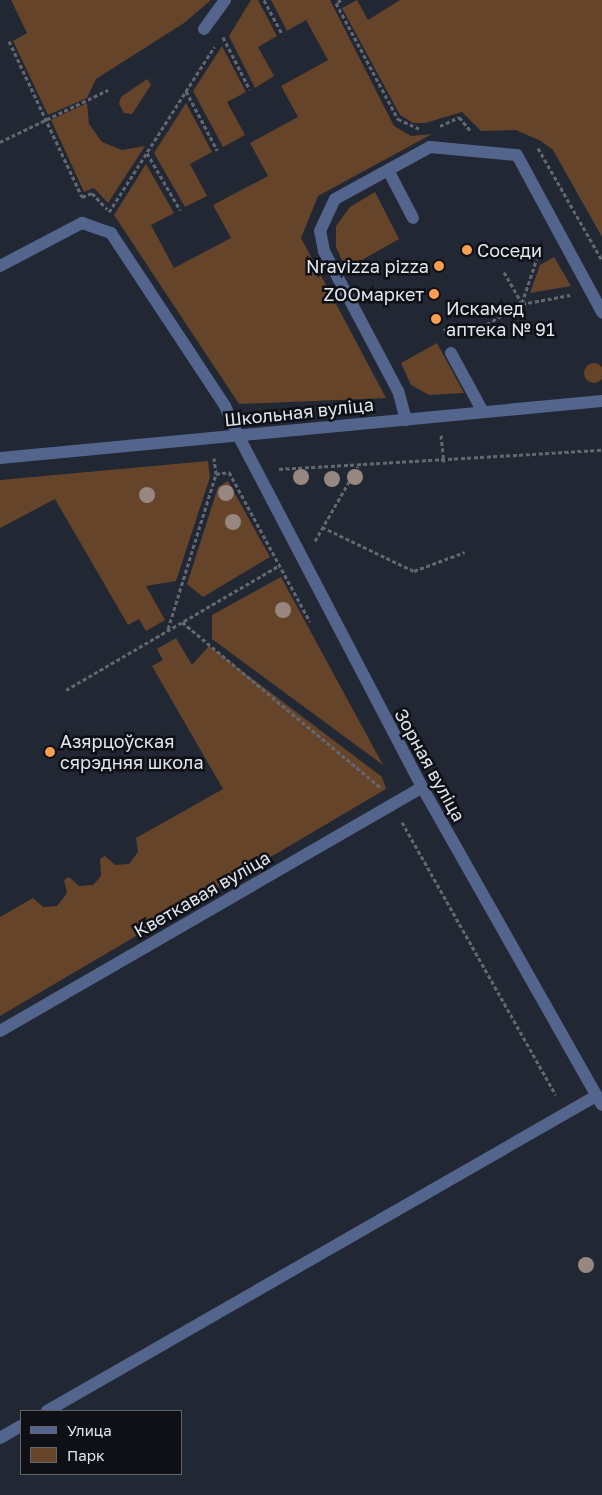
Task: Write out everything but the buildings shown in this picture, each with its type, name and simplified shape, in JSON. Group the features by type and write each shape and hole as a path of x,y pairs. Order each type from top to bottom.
{"street":[{"path":"204,29 225,0"},
{"path":"406,420 398,391 324,251 320,231 335,199 430,147 516,156 602,312"},
{"path":"388,170 414,218"},
{"path":"0,266 67,229 82,223 100,226"},
{"name":"Зорная вуліца","path":"100,226 117,241 225,406 302,564 422,788 599,1101"},
{"path":"452,348 483,412"},
{"name":"Школьная вуліца","path":"0,458 602,401"},
{"name":"Кветкавая вуліца","path":"0,1031 422,788"},
{"path":"49,1410 566,1113 599,1101"},
{"path":"0,1438 20,1427"}],"path":[{"path":"264,0 282,34"},
{"path":"100,226 226,28"},
{"path":"222,34 250,90"},
{"path":"9,41 82,197 92,193 109,212"},
{"path":"0,142 108,90"},
{"path":"186,91 217,150"},
{"path":"147,153 180,210"},
{"path":"522,304 539,252"},
{"path":"504,272 522,304"},
{"path":"462,339 522,304 562,295 595,299"},
{"path":"444,328 452,348"},
{"path":"168,629 216,474 212,439"},
{"path":"272,469 602,450"},
{"path":"302,564 358,465"},
{"path":"229,472 312,625"},
{"path":"322,527 414,572 464,552"},
{"path":"66,690 280,565"},
{"path":"182,622 390,795 392,805 566,1113"}],"green space":[{"path":"11,0 211,0 184,23 96,79 87,98 48,115 13,41 27,33"},
{"path":"251,0 258,0 277,36 258,47 274,76 255,88 229,36"},
{"path":"271,0 330,0 394,126 411,136 432,134 318,196 301,238 386,398 239,404 114,215 146,164 174,213 151,225 174,268 231,238 213,205 268,176 250,143 298,117 281,86 328,60 306,20 287,31"},
{"path":"357,0 368,20 400,0 602,0 602,237 553,150 541,141 516,130 481,131 462,112 425,123 413,123 400,115 342,8"},
{"path":"222,46 246,92 227,102 245,135 223,147 193,91"},
{"path":"147,79 151,85 132,114 124,113 119,104 121,97"},
{"path":"87,103 89,124 102,142 122,150 145,146 108,203 94,188 84,192 51,120"},
{"path":"186,103 212,152 190,164 207,196 185,207 154,153"},
{"path":"375,192 399,239 346,269 336,247 336,226 350,207"},
{"path":"554,257 571,286 530,293 540,265"},
{"path":"437,343 464,393 429,395 411,385 401,363"},
{"path":"594,363 601,366 603,377 601,380 594,383 587,380 584,373 587,366"},
{"path":"208,461 210,477 176,581 146,586 165,620 146,631 139,619 128,625 55,499 0,528 0,480"},
{"path":"228,481 270,557 203,597 187,584 218,487"},
{"path":"281,577 383,765 212,639 212,615"},
{"path":"176,638 192,665 209,646 382,777 386,789 0,1016 0,917 33,898 43,907 57,906 67,893 64,880 69,877 79,886 93,885 101,876 100,859 105,856 115,865 129,864 138,852 136,838 223,789 152,666 163,660 157,649"}],"place":[{"name":"Соседи","path":"467,250"},
{"name":"Nravizza pizza","path":"439,266"},
{"name":"ZOOмаркет","path":"434,294"},
{"name":"Искамед аптека № 91","path":"436,319"},
{"name":"Азярцоўская сярэдняя школа","path":"50,752"}]}
